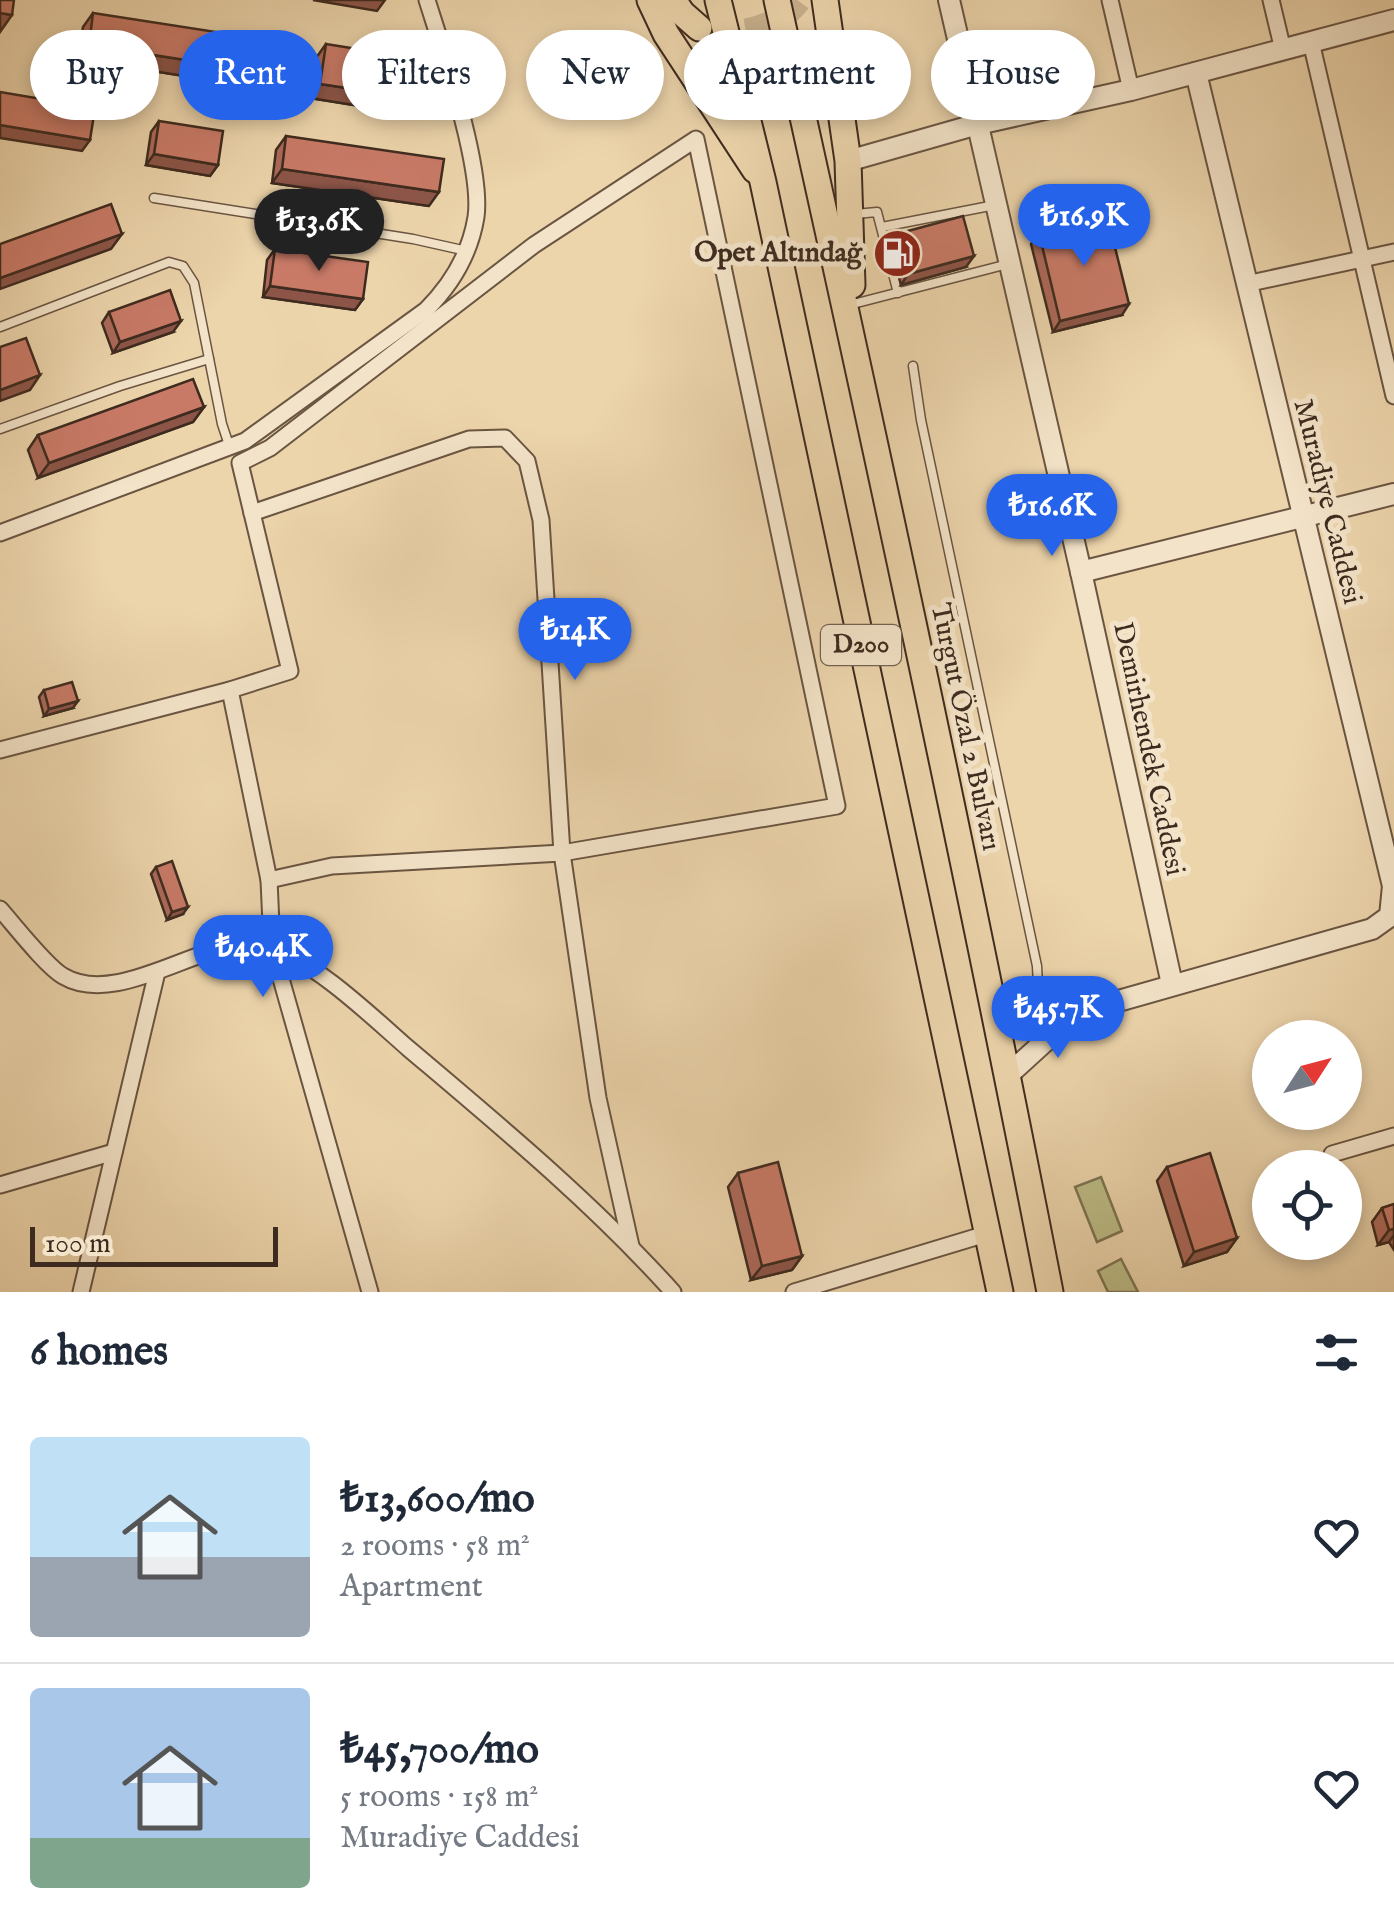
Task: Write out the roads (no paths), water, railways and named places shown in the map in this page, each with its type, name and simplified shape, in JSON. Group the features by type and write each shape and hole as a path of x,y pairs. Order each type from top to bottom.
{"highway":[{"path":"650,0 666,34 763,182"},
{"path":"673,0 699,28"},
{"name":"D200","path":"718,0 763,182 1000,1292"},
{"name":"Turgut Özal 2 Bulvarı","path":"776,0 854,345 1050,1292"},
{"path":"825,0 848,161 854,345"}],"street":[{"path":"0,533 230,448 262,431 426,310 456,274 476,216 476,190 427,0"},
{"name":"Demirhendek Caddesi","path":"949,0 1172,984"},
{"path":"1110,0 1131,90"},
{"path":"1271,0 1283,50"},
{"path":"848,161 978,124 1131,90 1394,20"},
{"path":"1311,42 1394,396"},
{"name":"Muradiye Caddesi","path":"1076,1012 1372,929 1390,916 1393,886 1196,73"},
{"path":"0,750 290,671 240,463 270,448 534,245 696,139 837,806 562,853 332,866 269,880"},
{"path":"1246,284 1394,252"},
{"path":"252,512 470,439 505,438 527,461 540,520 562,853 598,1098 631,1246"},
{"path":"1081,572 1394,494"},
{"path":"230,690 269,880 272,947 370,1292"},
{"path":"0,910 61,976 94,986 157,972 234,945 252,942 272,947 307,967 372,1017 497,1124 631,1246 673,1292"},
{"path":"81,1292 157,972"},
{"path":"992,997 1076,1012"},
{"path":"1008,1075 1076,1012"},
{"path":"1346,1150 1394,1136"},
{"path":"0,1185 114,1152"},
{"path":"794,1292 986,1234"}],"lane":[{"path":"154,198 467,251"},
{"path":"882,226 996,204"},
{"path":"850,214 877,212 898,293"},
{"path":"0,327 168,262 183,266 192,276 230,448"},
{"path":"853,304 1010,264"},
{"path":"0,430 120,386 209,359"},
{"path":"913,366 921,420 1037,966 1039,1004"}],"tunnel":[{"path":"750,30 781,17 799,0"}],"place":[{"name":"Opet Altındağ","path":"897,253"}]}
